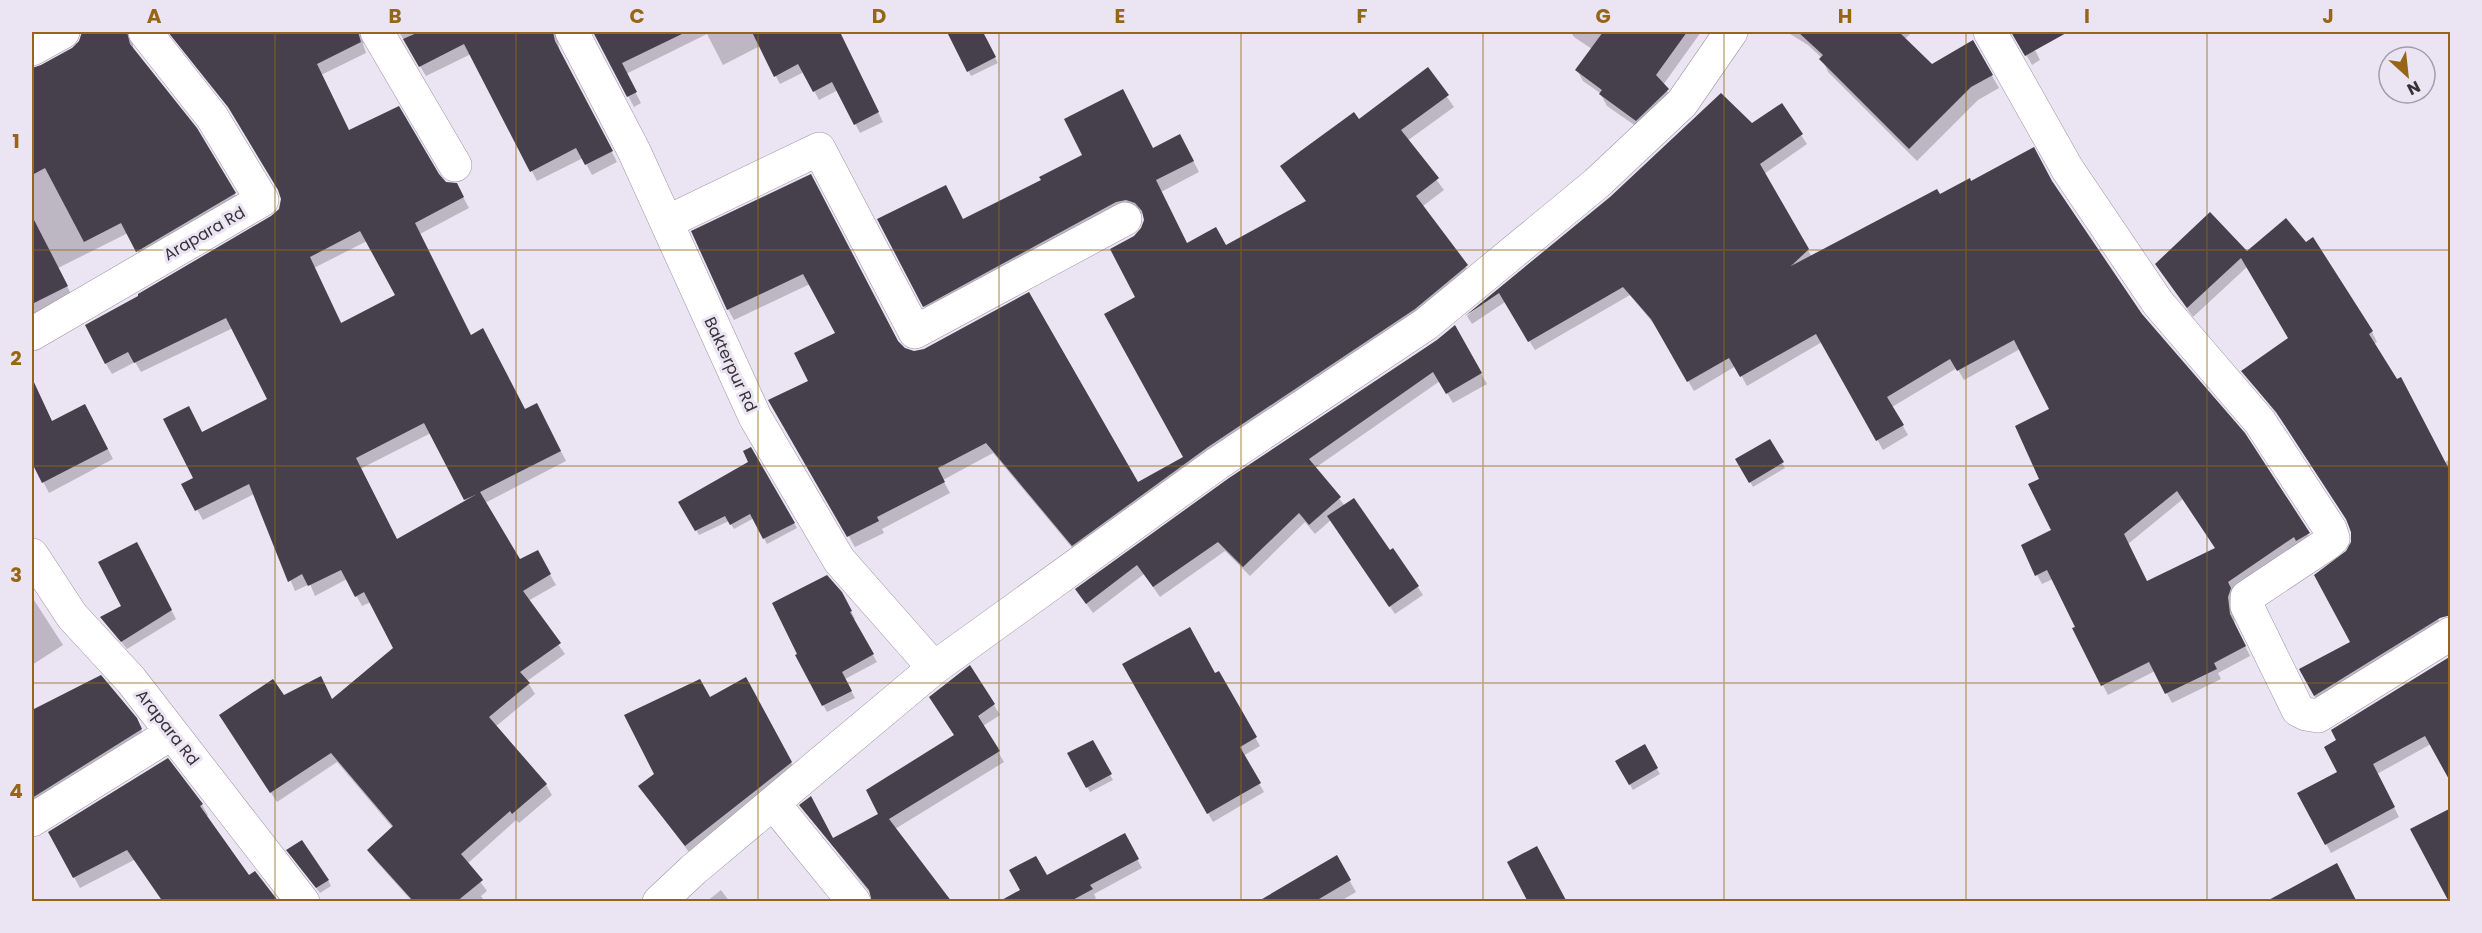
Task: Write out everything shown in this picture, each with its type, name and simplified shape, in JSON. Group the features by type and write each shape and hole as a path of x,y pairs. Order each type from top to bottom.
{"street":[{"path":"32,49 63,32"},
{"name":"Arapara Rd","path":"32,334 262,200 212,117 145,32"},
{"path":"377,32 455,165"},
{"name":"Bakterpur Rd","path":"572,32 634,150 755,417 839,560 934,668"},
{"path":"659,902 693,870 934,668 1218,463 1426,324 1597,183 1682,103 1731,32"},
{"path":"1990,32 2068,170 2158,303 2260,422 2330,529 2333,538 2328,543 2247,597 2247,606 2298,710 2318,716 2451,634"},
{"path":"667,222 819,149 915,332 1125,219"},
{"name":"Arapara Rd","path":"32,555 72,616 131,680 303,902"},
{"path":"32,820 172,733"},
{"path":"773,803 854,902"}],"building":[{"path":"82,32 127,32 130,44 197,128 236,193 136,252 121,223 84,242 45,168 32,175 32,68 72,48 79,41"},
{"path":"168,32 358,32 361,42 317,64 349,130 399,106 439,174 446,182 457,183 464,197 415,223 471,335 483,328 525,409 537,403 561,451 480,492 520,559 538,550 551,574 523,591 561,643 520,672 530,683 489,717 547,784 512,814 510,811 461,854 483,880 456,902 414,902 367,850 393,826 331,753 270,793 219,715 273,679 284,695 321,676 332,699 393,648 364,592 355,597 341,570 308,586 302,574 288,582 249,484 195,511 181,484 193,478 163,419 189,406 202,432 267,399 226,318 134,363 128,352 105,364 85,325 138,296 279,209 281,199 278,190 228,107","holes":["360,231 395,295 341,323 310,257","424,423 464,500 477,494 397,539 356,458"]},
{"path":"419,32 553,32 555,41 613,151 585,165 576,148 530,172 464,44 419,67 403,39"},
{"path":"593,32 686,32 622,63 637,92 627,97"},
{"path":"752,32 840,32 879,112 854,125 832,82 813,92 798,64 774,77"},
{"path":"947,32 983,32 996,57 967,72"},
{"path":"1603,32 1687,32 1656,75 1669,89 1636,121 1599,94 1602,90 1575,70"},
{"path":"1798,32 1899,32 1932,64 1973,40 1993,75 1971,87 1909,149 1819,59 1823,55"},
{"path":"2011,32 2068,32 2025,56"},
{"path":"1428,67 1449,95 1401,130 1439,178 1416,196 1468,265 1415,309 1208,447 1072,546 986,443 938,468 945,482 877,517 879,521 847,537 768,400 808,381 794,353 835,333 803,274 727,310 691,231 811,174 898,341 905,348 914,351 924,349 1029,292 1138,482 1183,457 1104,314 1135,297 1110,249 1134,236 1141,228 1144,220 1142,211 1135,203 1126,200 1116,202 923,307 877,219 946,185 963,219 1041,180 1039,177 1082,155 1064,119 1123,89 1153,148 1180,134 1194,161 1156,180 1187,243 1216,227 1226,245 1306,201 1280,166 1354,112 1359,119"},
{"path":"1721,93 1752,123 1782,103 1803,134 1760,164 1809,249 1791,266 1937,189 1940,194 1970,178 1971,181 2034,147 2052,181 2142,314 2245,433 2310,533 2296,541 2294,537 2228,582 2231,588 2228,597 2230,614 2246,646 2214,663 2217,669 2165,694 2149,662 2101,686 2072,628 2075,627 2047,570 2035,576 2021,545 2051,530 2028,484 2039,479 2015,426 2049,409 2014,340 1957,371 1950,359 1887,397 1904,425 1876,441 1816,334 1740,377 1729,358 1687,382 1651,319 1623,287 1528,342 1499,293 1465,316 1610,197","holes":["2177,491 2215,548 2147,581 2124,534"]},
{"path":"2210,212 2247,251 2286,218 2306,242 2313,237 2373,331 2369,334 2397,379 2401,377 2451,473 2451,615 2440,618 2314,696 2299,669 2350,642 2314,575 2346,551 2351,542 2351,532 2346,519 2276,412 2241,371 2288,338 2241,258 2187,308 2155,264"},
{"path":"32,216 68,286 32,304"},
{"path":"1455,325 1482,373 1446,394 1433,372 1309,459 1341,497 1309,525 1299,513 1243,567 1218,542 1153,587 1137,565 1086,604 1075,589 1229,478 1437,340"},
{"path":"32,378 52,421 85,404 108,449 42,483 32,463"},
{"path":"1770,439 1784,462 1749,483 1735,459"},
{"path":"751,447 795,523 763,539 750,514 730,525 725,516 695,531 678,502 748,462 743,451"},
{"path":"1354,498 1390,550 1393,548 1419,586 1389,607 1327,516"},
{"path":"137,542 172,610 121,642 100,617 121,606 98,562"},
{"path":"827,575 842,592 852,611 850,612 874,654 842,672 852,691 822,706 795,655 797,654 772,603"},
{"path":"1190,627 1215,673 1219,671 1257,737 1240,747 1261,783 1207,814 1122,664"},
{"path":"2451,656 2451,783 2425,736 2373,764 2395,807 2325,845 2297,793 2337,772 2324,747 2336,740 2331,730"},
{"path":"970,665 995,704 978,716 1000,751 889,819 952,902 872,902 869,890 799,805 811,796 833,838 878,814 866,790 954,735 929,697"},
{"path":"101,675 137,718 142,729 32,798 32,710"},
{"path":"746,677 792,762 685,846 638,786 654,774 624,715 700,679 710,697"},
{"path":"1093,740 1112,774 1086,788 1067,753"},
{"path":"1645,744 1658,768 1629,785 1615,761"},
{"path":"168,758 203,804 200,806 249,875 255,871 279,902 163,902 127,850 73,878 48,832"},
{"path":"2451,808 2451,902 2449,902 2410,829"},
{"path":"1125,833 1139,859 1090,885 1093,889 1069,902 998,902 1020,890 1009,870 1036,856 1047,875"},
{"path":"302,840 329,880 316,888 286,850"},
{"path":"1537,846 1567,902 1528,902 1507,862"},
{"path":"1337,855 1351,880 1314,902 1257,902"},
{"path":"2337,863 2357,902 2265,902"}]}
